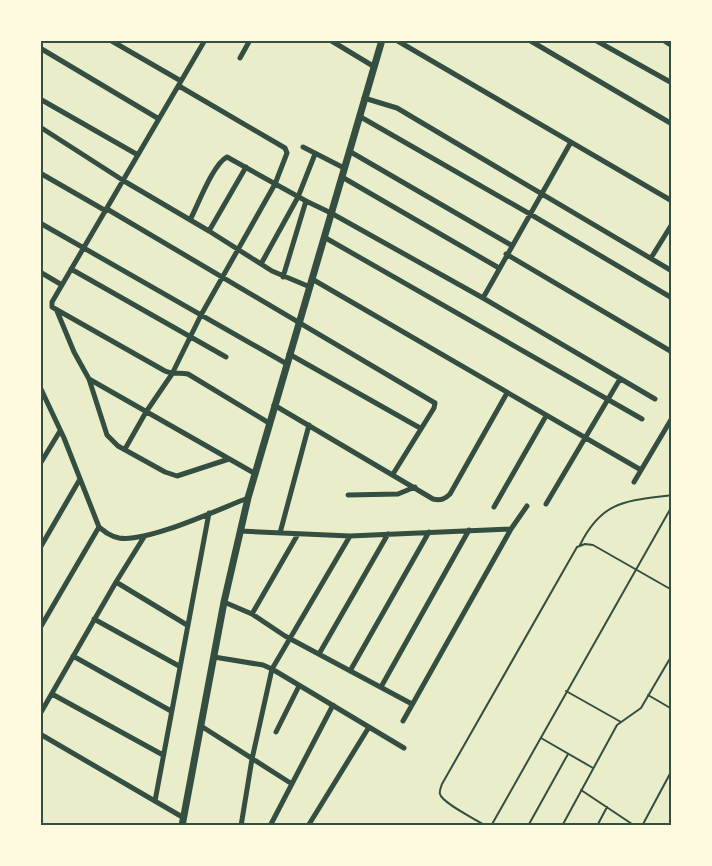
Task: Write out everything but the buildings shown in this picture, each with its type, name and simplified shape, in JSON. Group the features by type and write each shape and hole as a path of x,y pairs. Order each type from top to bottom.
{"street":[{"path":"110,40 285,148 286,153 275,184 201,315 172,374 146,412 125,449"},
{"path":"240,58 250,40"},
{"path":"330,40 373,66"},
{"path":"40,734 155,801 183,822 224,602 254,473 382,40"},
{"path":"396,40 672,201"},
{"path":"529,40 672,124"},
{"path":"595,40 672,83"},
{"path":"663,40 672,46"},
{"path":"202,42 180,84 52,302 52,307 172,374 188,374 269,423"},
{"path":"40,48 159,119"},
{"path":"364,98 397,108 672,271"},
{"path":"40,99 138,155"},
{"path":"359,116 672,298"},
{"path":"40,127 261,264 283,277 310,287"},
{"path":"483,298 571,142"},
{"path":"303,147 344,168"},
{"path":"349,152 511,245"},
{"path":"261,264 298,197 315,154"},
{"path":"190,220 223,159 227,157 483,298 655,399"},
{"path":"209,231 246,167"},
{"path":"40,173 223,276 431,399 435,403 434,408 393,474"},
{"path":"342,177 499,268"},
{"path":"283,277 306,201"},
{"path":"40,223 287,364"},
{"path":"651,258 672,224"},
{"path":"324,237 642,419"},
{"path":"506,254 672,352"},
{"path":"71,269 225,357"},
{"path":"40,272 62,285"},
{"path":"312,279 640,470"},
{"path":"57,311 89,379 107,435 112,441 165,472 177,476 229,459"},
{"path":"289,354 420,428"},
{"path":"89,379 254,473"},
{"path":"546,504 620,379"},
{"path":"40,387 99,527 109,535 121,538 144,537 248,498"},
{"path":"274,405 439,501 446,498 507,393"},
{"path":"494,507 546,416"},
{"path":"634,482 672,418"},
{"path":"280,533 309,425"},
{"path":"664,430 672,435"},
{"path":"40,464 60,431"},
{"path":"40,548 80,478"},
{"path":"348,495 398,494 415,487"},
{"path":"403,721 511,529 527,506"},
{"path":"155,801 208,513"},
{"path":"40,628 99,527"},
{"path":"240,531 351,536 511,529"},
{"path":"381,687 470,530"},
{"path":"350,671 429,532"},
{"path":"252,614 298,534"},
{"path":"319,654 388,534"},
{"path":"241,825 252,759 272,669 351,536"},
{"path":"40,714 144,537"},
{"path":"116,582 187,625"},
{"path":"224,602 252,614 290,638 412,704"},
{"path":"94,619 179,666"},
{"path":"74,656 171,711"},
{"path":"214,657 263,665 272,669 404,748"},
{"path":"276,732 300,686"},
{"path":"52,694 163,755"},
{"path":"270,825 333,705"},
{"path":"201,726 292,784"},
{"path":"308,825 369,727"}],"lane":[{"path":"486,825 447,802 441,796 442,784 574,550 595,520 611,507 672,495"},
{"path":"491,825 672,506"},
{"path":"580,544 593,545 672,590"},
{"path":"562,825 617,725 636,714 672,654"},
{"path":"566,690 621,722"},
{"path":"648,695 672,709"},
{"path":"540,738 593,768"},
{"path":"528,825 568,754"},
{"path":"642,825 672,770"},
{"path":"581,790 635,825"},
{"path":"597,825 608,806"}]}
